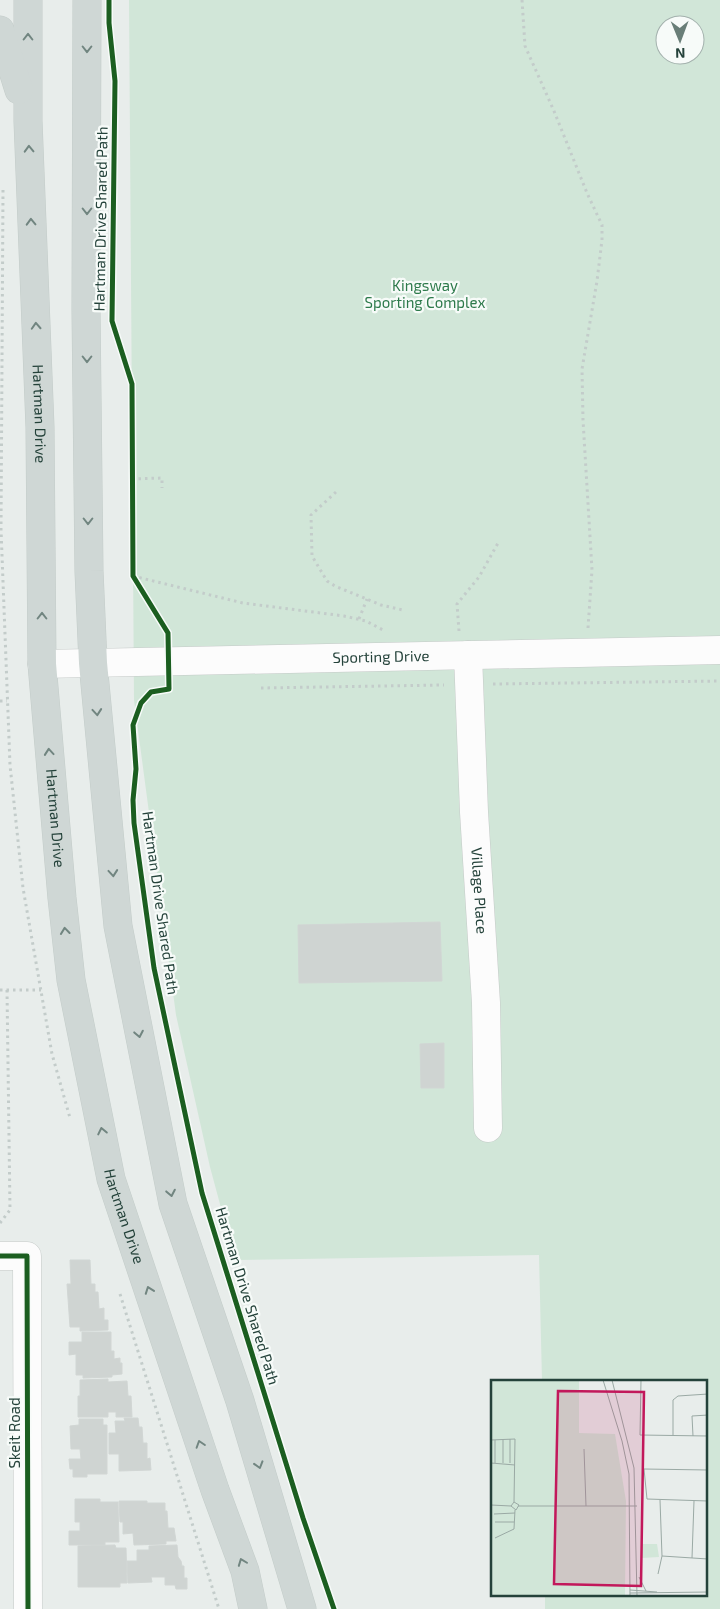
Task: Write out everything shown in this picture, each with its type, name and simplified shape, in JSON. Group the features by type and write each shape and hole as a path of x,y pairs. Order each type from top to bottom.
{"main road":[{"name":"Hartman Drive","path":"28,0 28,120 40,427 42,664 61,889 71,980 112,1179 215,1490 245,1571 253,1609"},
{"path":"87,0 86,310 88,562 93,663 118,926 173,1204 240,1402 302,1609"},
{"path":"0,30 28,120"}],"street":[{"name":"Sporting Drive","path":"42,664 93,663 468,643 720,650"},
{"name":"Village Place","path":"468,643 474,812 486,1003 488,1128"},
{"name":"Skeit Road","path":"0,1256 27,1256 28,1609"}],"path":[{"path":"522,0 525,46 602,225 597,281 582,369 583,420 592,570 588,629 597,629"},
{"path":"132,469 132,488"},
{"path":"132,478 162,478 162,488"},
{"path":"336,492 311,515 312,556 327,581 335,586 381,605 403,610"},
{"path":"468,643 459,632 457,604 479,577 498,543"},
{"path":"133,566 133,576 138,584"},
{"path":"133,576 243,603 359,619 390,634"},
{"path":"359,619 367,599"},
{"path":"0,701 7,700"},
{"path":"0,990 41,990"},
{"path":"0,1222 10,1210 7,990"}],"green space":[{"name":"Kingsway Sporting Complex","path":"129,0 720,0 720,1609 545,1609 545,1596 708,1596 708,1380 542,1380 539,1255 235,1260 210,1167 176,1015 134,700"}],"building":[{"path":"440,922 442,981 299,983 298,925"},
{"path":"444,1043 444,1088 421,1088 420,1044"},
{"path":"70,1260 90,1260 91,1284 95,1284 95,1292 98,1292 99,1309 104,1308 104,1320 108,1320 108,1330 80,1331 80,1327 70,1327 67,1284 71,1284"},
{"path":"82,1332 111,1332 111,1351 114,1351 114,1359 120,1358 122,1374 112,1375 112,1377 83,1378 83,1375 76,1375 76,1354 69,1355 69,1342 82,1342"},
{"path":"108,1379 108,1382 127,1381 128,1396 131,1396 132,1417 116,1417 116,1412 108,1412 108,1417 78,1417 80,1380"},
{"path":"124,1418 138,1418 139,1427 142,1427 143,1443 147,1443 147,1459 150,1458 151,1470 119,1471 119,1454 109,1454 109,1433 116,1433 115,1421 125,1421"},
{"path":"79,1419 103,1419 103,1425 107,1425 107,1474 87,1474 87,1477 73,1477 73,1469 70,1469 69,1459 81,1459 80,1449 71,1449 70,1426 79,1425"},
{"path":"75,1499 100,1499 100,1502 118,1502 119,1542 105,1542 105,1545 69,1545 69,1531 80,1531 80,1522 75,1522"},
{"path":"119,1501 165,1503 168,1528 174,1528 176,1541 166,1541 166,1544 134,1545 133,1533 123,1534 123,1522 120,1522"},
{"path":"115,1545 116,1548 126,1548 127,1583 120,1583 120,1587 78,1587 78,1546"},
{"path":"177,1545 178,1557 182,1566 184,1566 184,1578 187,1578 187,1589 176,1589 175,1585 165,1585 165,1577 151,1577 152,1582 128,1583 127,1561 137,1561 137,1550 149,1550 149,1546"}],"cycle path":[{"name":"Hartman Drive Shared Path","path":"109,0 109,23 115,81 112,321 132,384 133,576 168,633 169,689 151,692 141,703 133,725 136,769 133,800 134,823 154,968 202,1193 303,1518 334,1609"},
{"path":"0,1256 27,1256 28,1609"}]}
